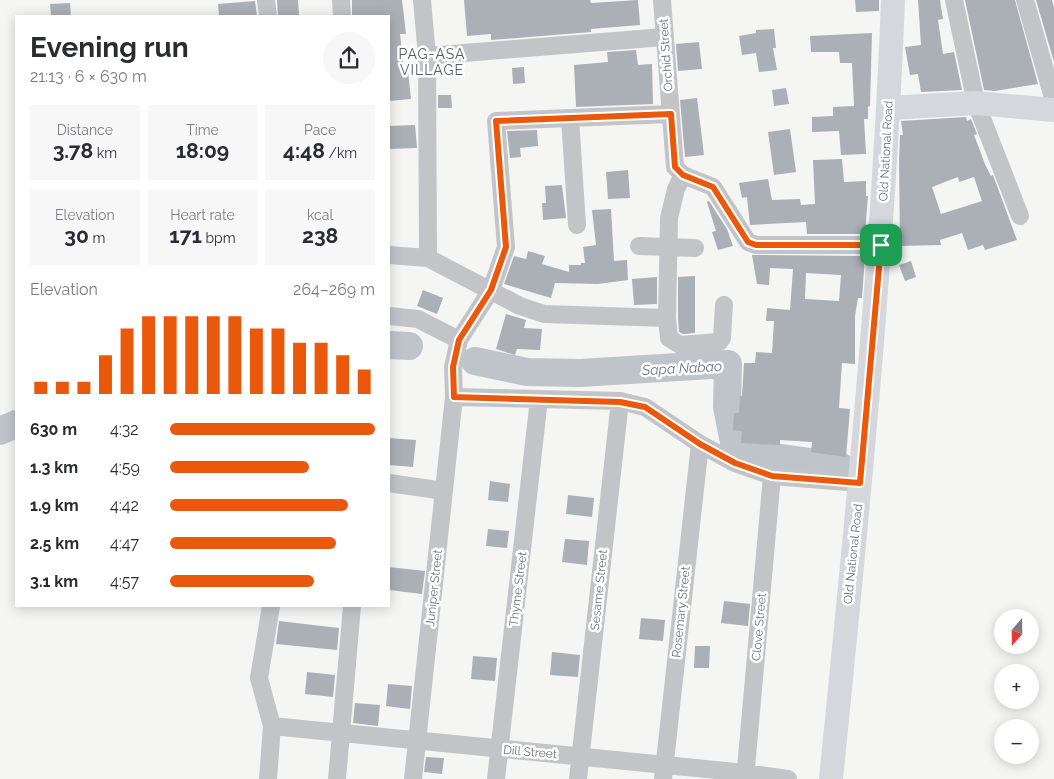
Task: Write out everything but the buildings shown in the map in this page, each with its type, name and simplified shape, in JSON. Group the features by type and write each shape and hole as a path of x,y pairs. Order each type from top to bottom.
{"main road":[{"name":"Old National Road","path":"831,779 881,245 893,0"},
{"path":"889,108 976,103 1054,110"}],"street":[{"path":"266,0 268,15"},
{"path":"341,0 342,15"},
{"path":"422,0 427,56 428,258"},
{"name":"Orchid Street","path":"662,0 675,167 683,175"},
{"path":"954,0 976,103 1020,216"},
{"path":"1025,0 1054,102"},
{"path":"427,56 664,37"},
{"path":"390,316 418,319 459,340 491,290 506,247 496,121 671,114"},
{"path":"570,118 576,225"},
{"path":"724,305 722,338 719,342 680,345 674,343 669,338 667,318 668,218 676,189 683,175 713,187 748,242 756,245 881,245"},
{"path":"639,246 695,248"},
{"path":"390,256 428,258 520,306 544,314 667,318"},
{"name":"Juniper Street","path":"413,779 454,397 453,367 459,340"},
{"path":"454,397 620,402 645,407 700,444 735,463 772,476 860,483"},
{"name":"Thyme Street","path":"496,779 539,399"},
{"name":"Sesame Street","path":"578,779 620,402"},
{"name":"Rosemary Street","path":"664,772 700,444"},
{"name":"Clove Street","path":"745,776 772,476"},
{"path":"390,484 444,491"},
{"path":"268,779 272,726 259,678 272,607"},
{"path":"337,779 352,607"},
{"name":"Dill Street","path":"272,726 581,757 664,772 788,779"}],"waterway":[{"path":"390,345 409,346"},
{"name":"Sapa Nabao","path":"475,361 527,372 580,373 728,364 727,407 736,452 840,466"},
{"path":"0,431 15,424"}],"district":[{"name":"PAG-ASA VILLAGE","path":"432,62"}],"route":[{"path":"671,114 675,167 683,175 713,187 748,242 756,245 881,245 860,483 772,476 735,463 700,444 645,407 620,402 454,397 453,367 459,340 491,290 506,247 496,121 671,114"}]}
